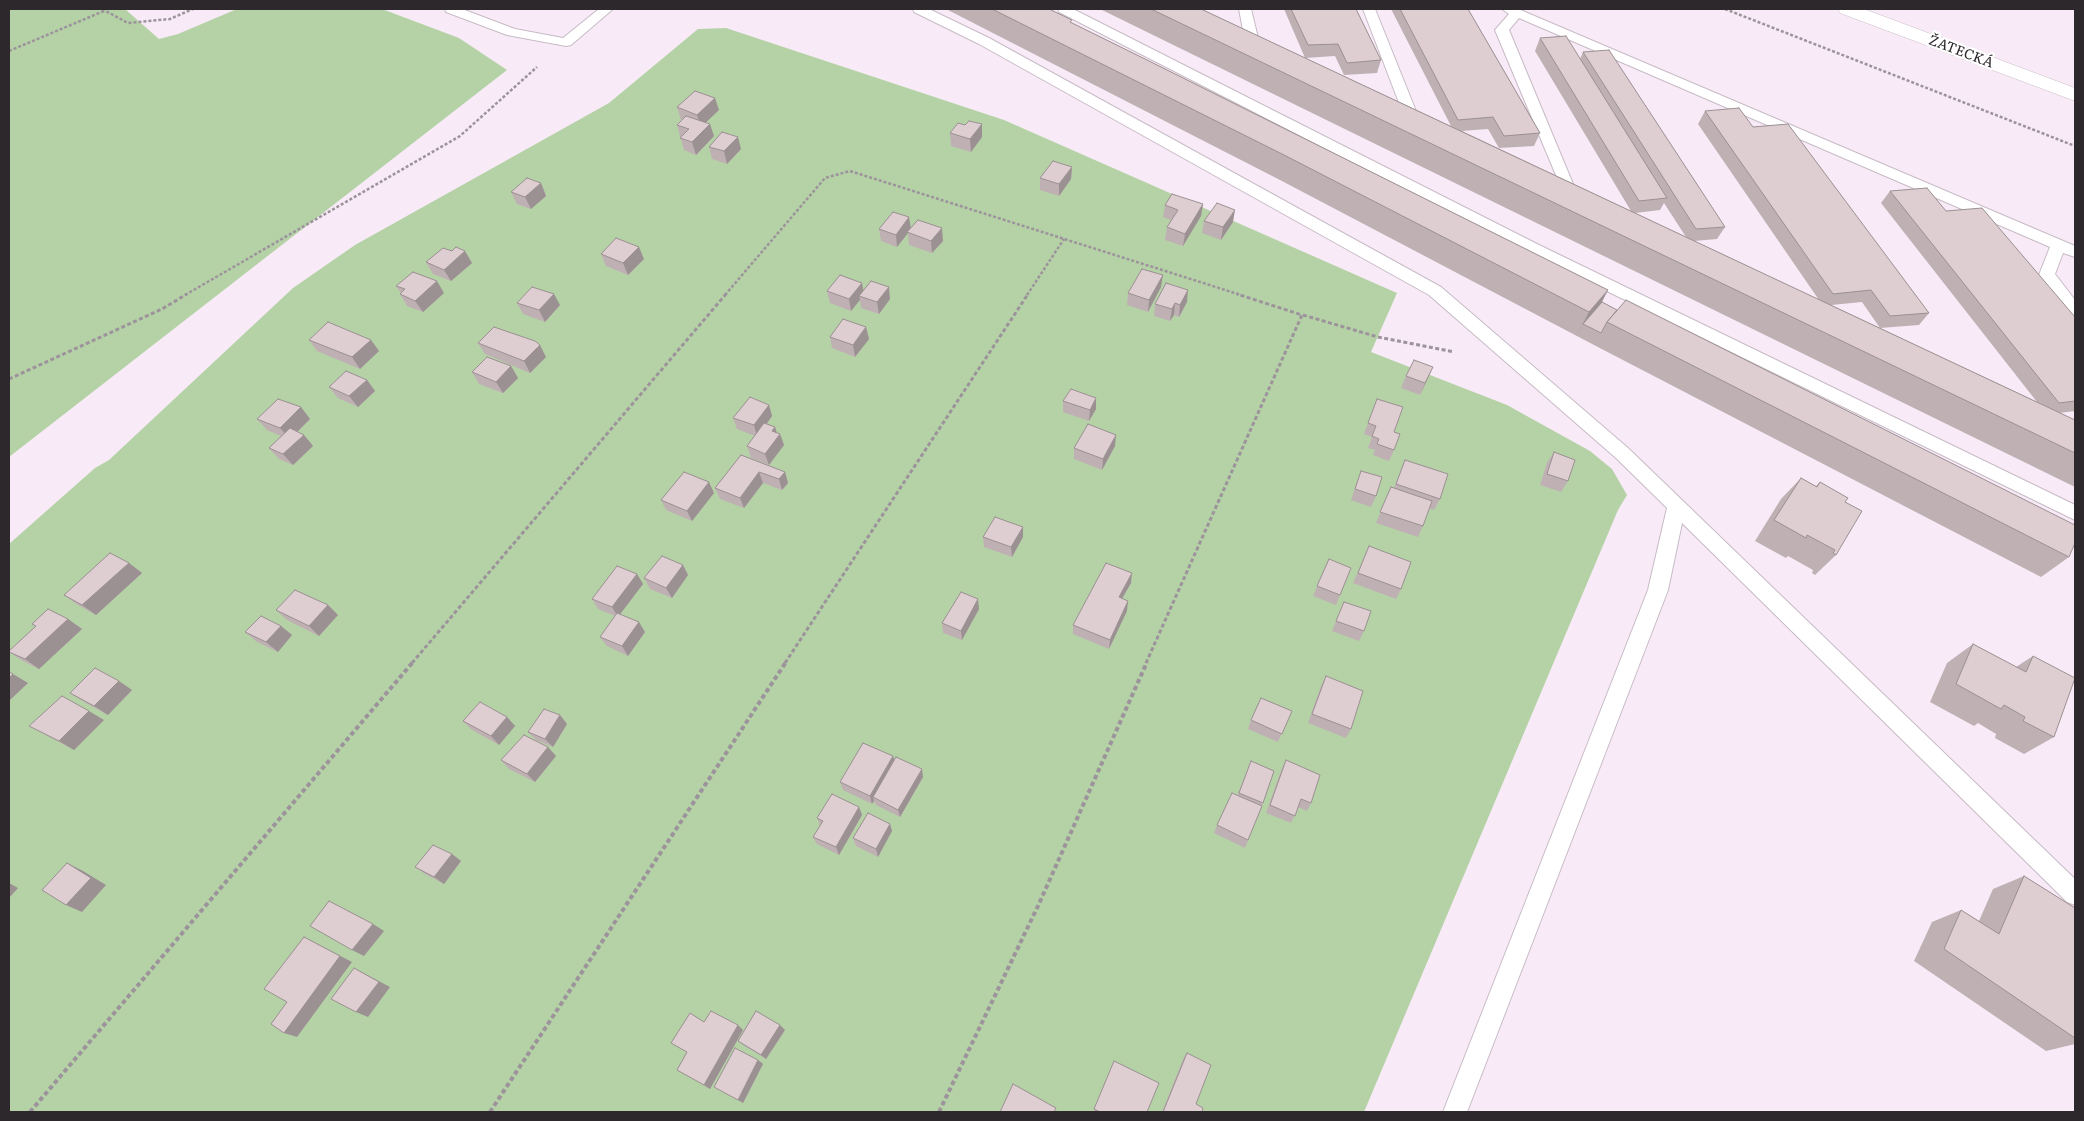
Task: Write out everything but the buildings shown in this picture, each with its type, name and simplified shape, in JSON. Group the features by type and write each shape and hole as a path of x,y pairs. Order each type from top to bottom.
{"street":[{"name":"ŽATECKÁ","path":"1847,9 2075,95"}],"lane":[{"path":"451,9 512,32 566,42 607,9"},
{"path":"919,9 984,41 1436,291 1622,453 2075,894"},
{"path":"1064,9 1534,249 2075,513"},
{"path":"1245,9 1253,46"},
{"path":"1369,9 1413,121"},
{"path":"1571,196 1502,30 1512,11 2075,252"},
{"path":"1235,38 1270,54"},
{"path":"1395,113 1430,130"},
{"path":"1553,188 1589,204"},
{"path":"2059,245 2047,274 2075,311"},
{"path":"1455,1112 1658,590 1676,506"}],"path":[{"path":"9,51 103,10 128,23 170,20 193,9"},
{"path":"1726,9 1936,94 2075,146"},
{"path":"9,379 162,310 460,136 566,42"},
{"path":"30,1112 825,178 850,171 1302,315 1378,337 1454,352"},
{"path":"490,1112 1064,239"},
{"path":"940,1112 1038,906 1302,315"}],"green space":[{"path":"9,9 125,9 159,39 178,34 237,9 382,9 459,38 507,70 9,457"},
{"path":"726,28 1004,120 1397,293 1371,352 1507,405 1590,451 1612,469 1627,495 1618,510 1364,1112 9,1112 9,544 95,468 109,460 293,288 355,245 609,103 698,29"}]}
